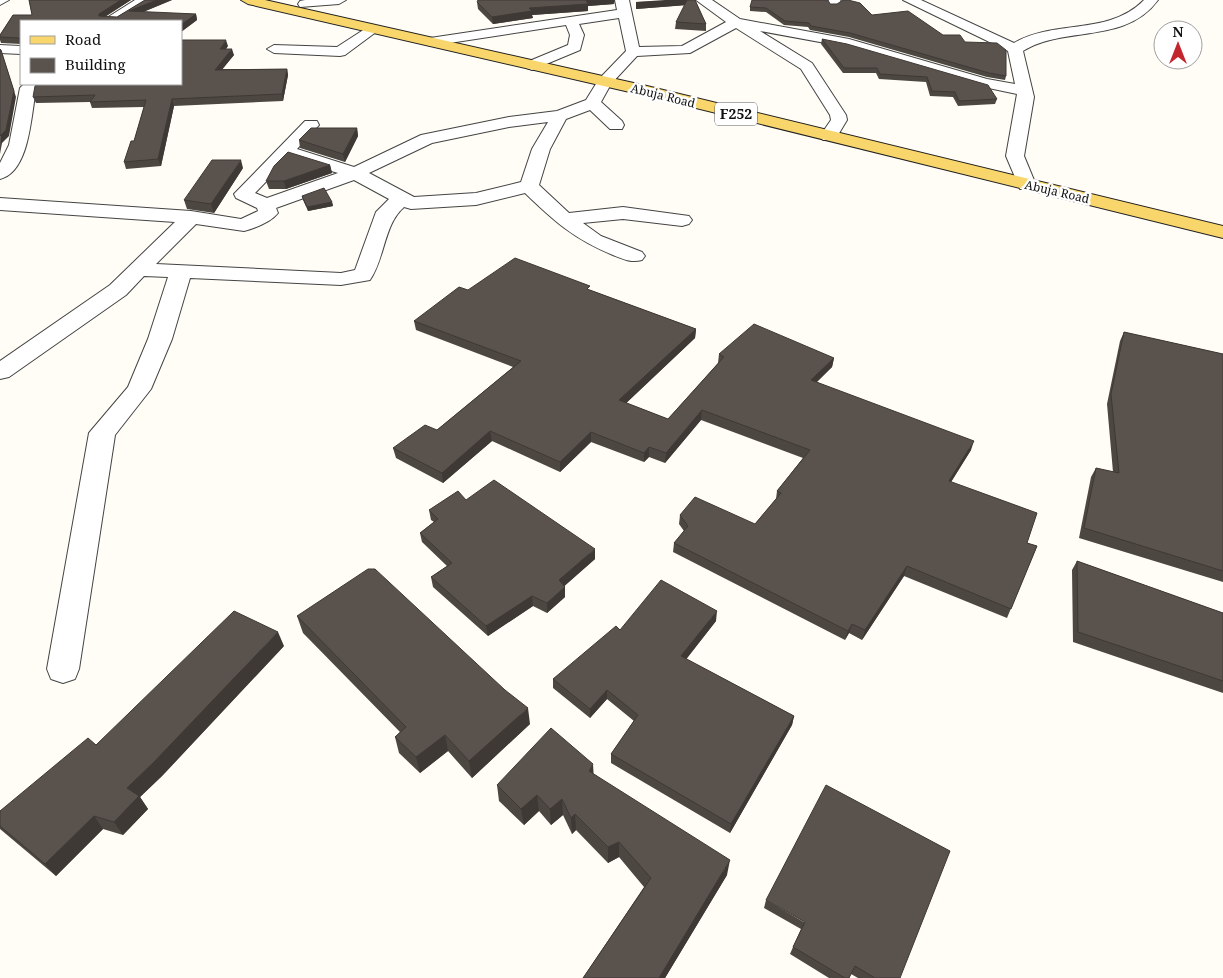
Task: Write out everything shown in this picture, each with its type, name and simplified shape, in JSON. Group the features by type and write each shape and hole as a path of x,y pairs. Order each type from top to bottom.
{"main road":[{"name":"Abuja Road","path":"248,0 304,5 371,29 605,82 1223,232"}],"street":[{"path":"111,20 145,0"},
{"path":"304,5 339,0"},
{"path":"703,0 808,66 838,115 839,120 829,136"},
{"path":"910,0 1016,49"},
{"path":"1016,49 1035,38 1108,27 1135,17 1151,0"},
{"path":"430,42 570,20 626,6 633,52"},
{"path":"532,65 576,47 577,35 570,20"},
{"path":"311,125 242,194 266,205 355,174 427,139 509,122 560,116 592,103 605,82 633,52 685,50 736,22 835,40 887,53 985,83 1026,91"},
{"path":"274,49 340,52 371,29"},
{"path":"808,66 808,58 835,40"},
{"path":"0,48 20,50"},
{"path":"1016,49 1026,91 1015,156 1028,185"},
{"path":"0,174 12,160 24,124 28,88 32,85"},
{"path":"592,103 616,125"},
{"path":"529,186 541,149 560,116"},
{"path":"285,151 355,174 411,203 476,199 529,186"},
{"path":"529,186 564,219 594,240 635,256"},
{"path":"138,270 341,279 362,275 366,269 386,212 401,199"},
{"path":"0,204 191,217 244,225 268,213 266,205"},
{"path":"564,219 623,213 682,220"},
{"path":"4,367 118,290 191,217"},
{"path":"63,669 102,433 139,389 157,348 181,271"}],"building":[{"path":"29,0 121,0 99,14 99,16 117,17 145,0 157,0 129,11 196,14 182,24 182,20 20,20 20,40 19,38 0,37 13,15 32,15"},
{"path":"478,0 586,0 588,4 529,8 532,11 492,17 477,2"},
{"path":"687,0 695,0 706,24 676,22"},
{"path":"752,0 828,0 830,4 837,4 843,0 848,0 860,3 872,15 908,11 943,35 960,35 965,42 997,43 1006,50 1006,76 989,73 850,33 811,26 809,23 785,21 766,8 750,7"},
{"path":"822,39 847,44 988,85 997,99 959,101 955,92 932,91 927,77 880,74 877,68 844,68"},
{"path":"182,40 226,40 220,49 232,49 215,70 287,69 282,94 172,99 158,159 124,162 131,141 134,141 146,100 90,102 95,95 33,97 35,86 182,85"},
{"path":"0,49 14,91 6,130 0,136"},
{"path":"311,128 357,128 343,154 299,140"},
{"path":"288,152 330,165 284,181 266,181 274,166"},
{"path":"212,160 241,160 211,204 184,200"},
{"path":"324,188 332,202 307,207 302,196"},
{"path":"515,258 590,286 587,289 696,329 619,400 668,419 724,357 719,354 754,324 834,358 811,380 974,441 949,481 1037,513 1027,543 1037,546 1011,609 907,566 865,630 852,624 848,631 674,543 688,526 680,515 695,497 755,524 781,493 777,491 810,450 702,410 666,453 649,447 644,453 591,432 560,462 490,431 442,473 393,448 425,425 437,430 521,361 414,321 459,287 468,290"},
{"path":"1124,332 1223,354 1223,571 1084,528 1096,468 1119,473 1111,394"},
{"path":"494,480 595,549 559,580 565,587 547,603 532,596 486,626 431,577 452,563 420,533 438,519 429,510 458,491 466,500"},
{"path":"1077,561 1223,613 1223,681 1078,632"},
{"path":"368,569 375,569 505,690 528,708 469,761 445,735 416,757 395,737 406,727 297,616"},
{"path":"661,580 717,611 681,656 794,716 731,824 611,754 638,715 607,690 590,709 553,679 616,626 620,630"},
{"path":"234,611 278,632 127,788 139,796 114,822 94,816 45,864 0,826 0,811 88,738 96,745"},
{"path":"551,728 593,764 589,771 730,860 659,978 583,978 651,878 619,842 608,847 575,814 571,818 562,799 550,809 537,795 521,809 497,785"},
{"path":"826,785 950,851 900,978 875,978 855,966 849,978 845,978 793,947 805,922 766,900"}]}
